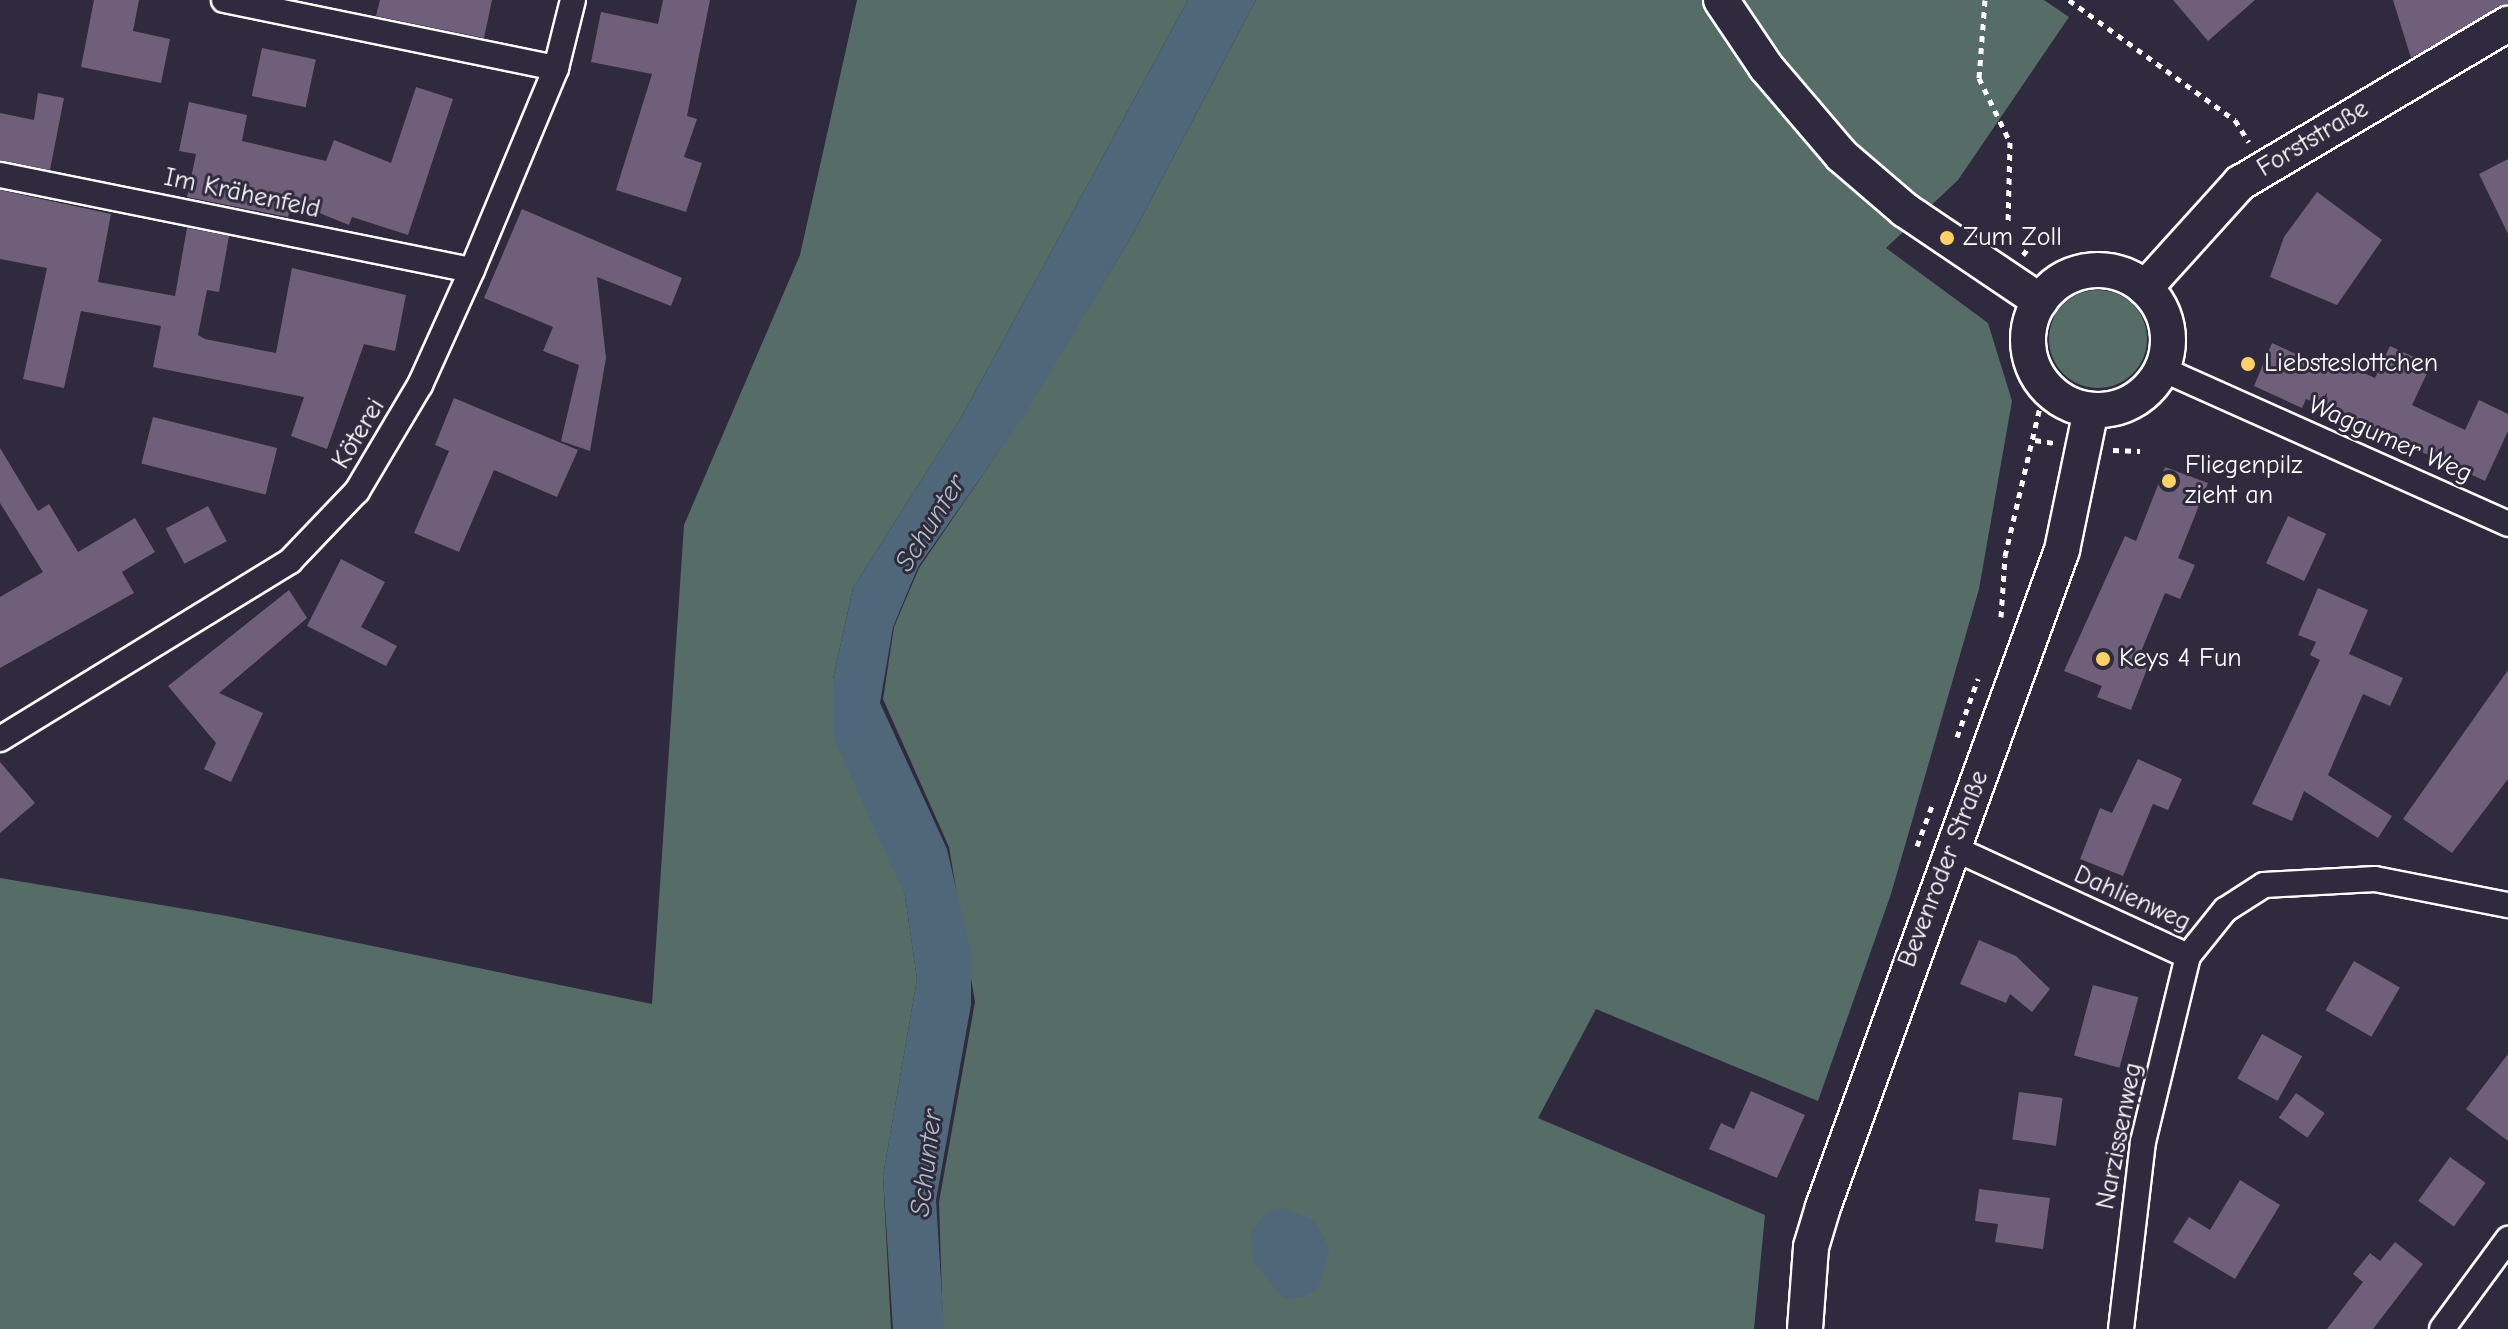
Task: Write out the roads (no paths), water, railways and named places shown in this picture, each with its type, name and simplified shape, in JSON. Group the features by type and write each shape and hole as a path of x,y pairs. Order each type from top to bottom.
{"main road":[{"path":"1727,9 1850,164 2040,301"},
{"name":"Forststraße","path":"2145,288 2210,211 2265,166 2508,24"},
{"path":"2087,271 2118,273 2145,288 2164,317 2162,369 2133,401 2091,410 2045,386 2028,337 2040,301 2059,282 2087,271"},
{"name":"Bevenroder Straße","path":"1805,1329 1811,1247 1823,1207 1951,847 2062,550 2091,410"}],"street":[{"path":"224,0 556,68"},
{"name":"Köterei","path":"0,739 207,615 324,531 387,444 472,270 556,68 573,0"},
{"name":"Im Krähenfeld","path":"0,175 472,270"},
{"name":"Waggumer Weg","path":"2162,369 2508,524"},
{"name":"Dahlienweg","path":"1951,847 2188,956 2225,910 2264,885 2375,879 2508,905"},
{"name":"Narzissenweg","path":"2121,1329 2143,1142 2188,956"},
{"path":"2442,1329 2508,1239"}],"water":[{"name":"Schunter","path":"1188,0 1256,0 1134,232 1026,413 918,567 893,627 880,703 947,849 971,954 971,1005 936,1200 944,1329 893,1329 883,1176 917,979 905,896 834,739 833,679 853,588 962,416"},
{"path":"1281,1207 1315,1221 1330,1249 1318,1288 1302,1297 1284,1299 1255,1264 1250,1234 1265,1213"}],"place":[{"name":"Zum Zoll","path":"1947,238"},
{"name":"Liebsteslottchen","path":"2248,364"},
{"name":"Fliegenpilz zieht an","path":"2169,481"},
{"name":"Keys 4 Fun","path":"2103,659"}]}
